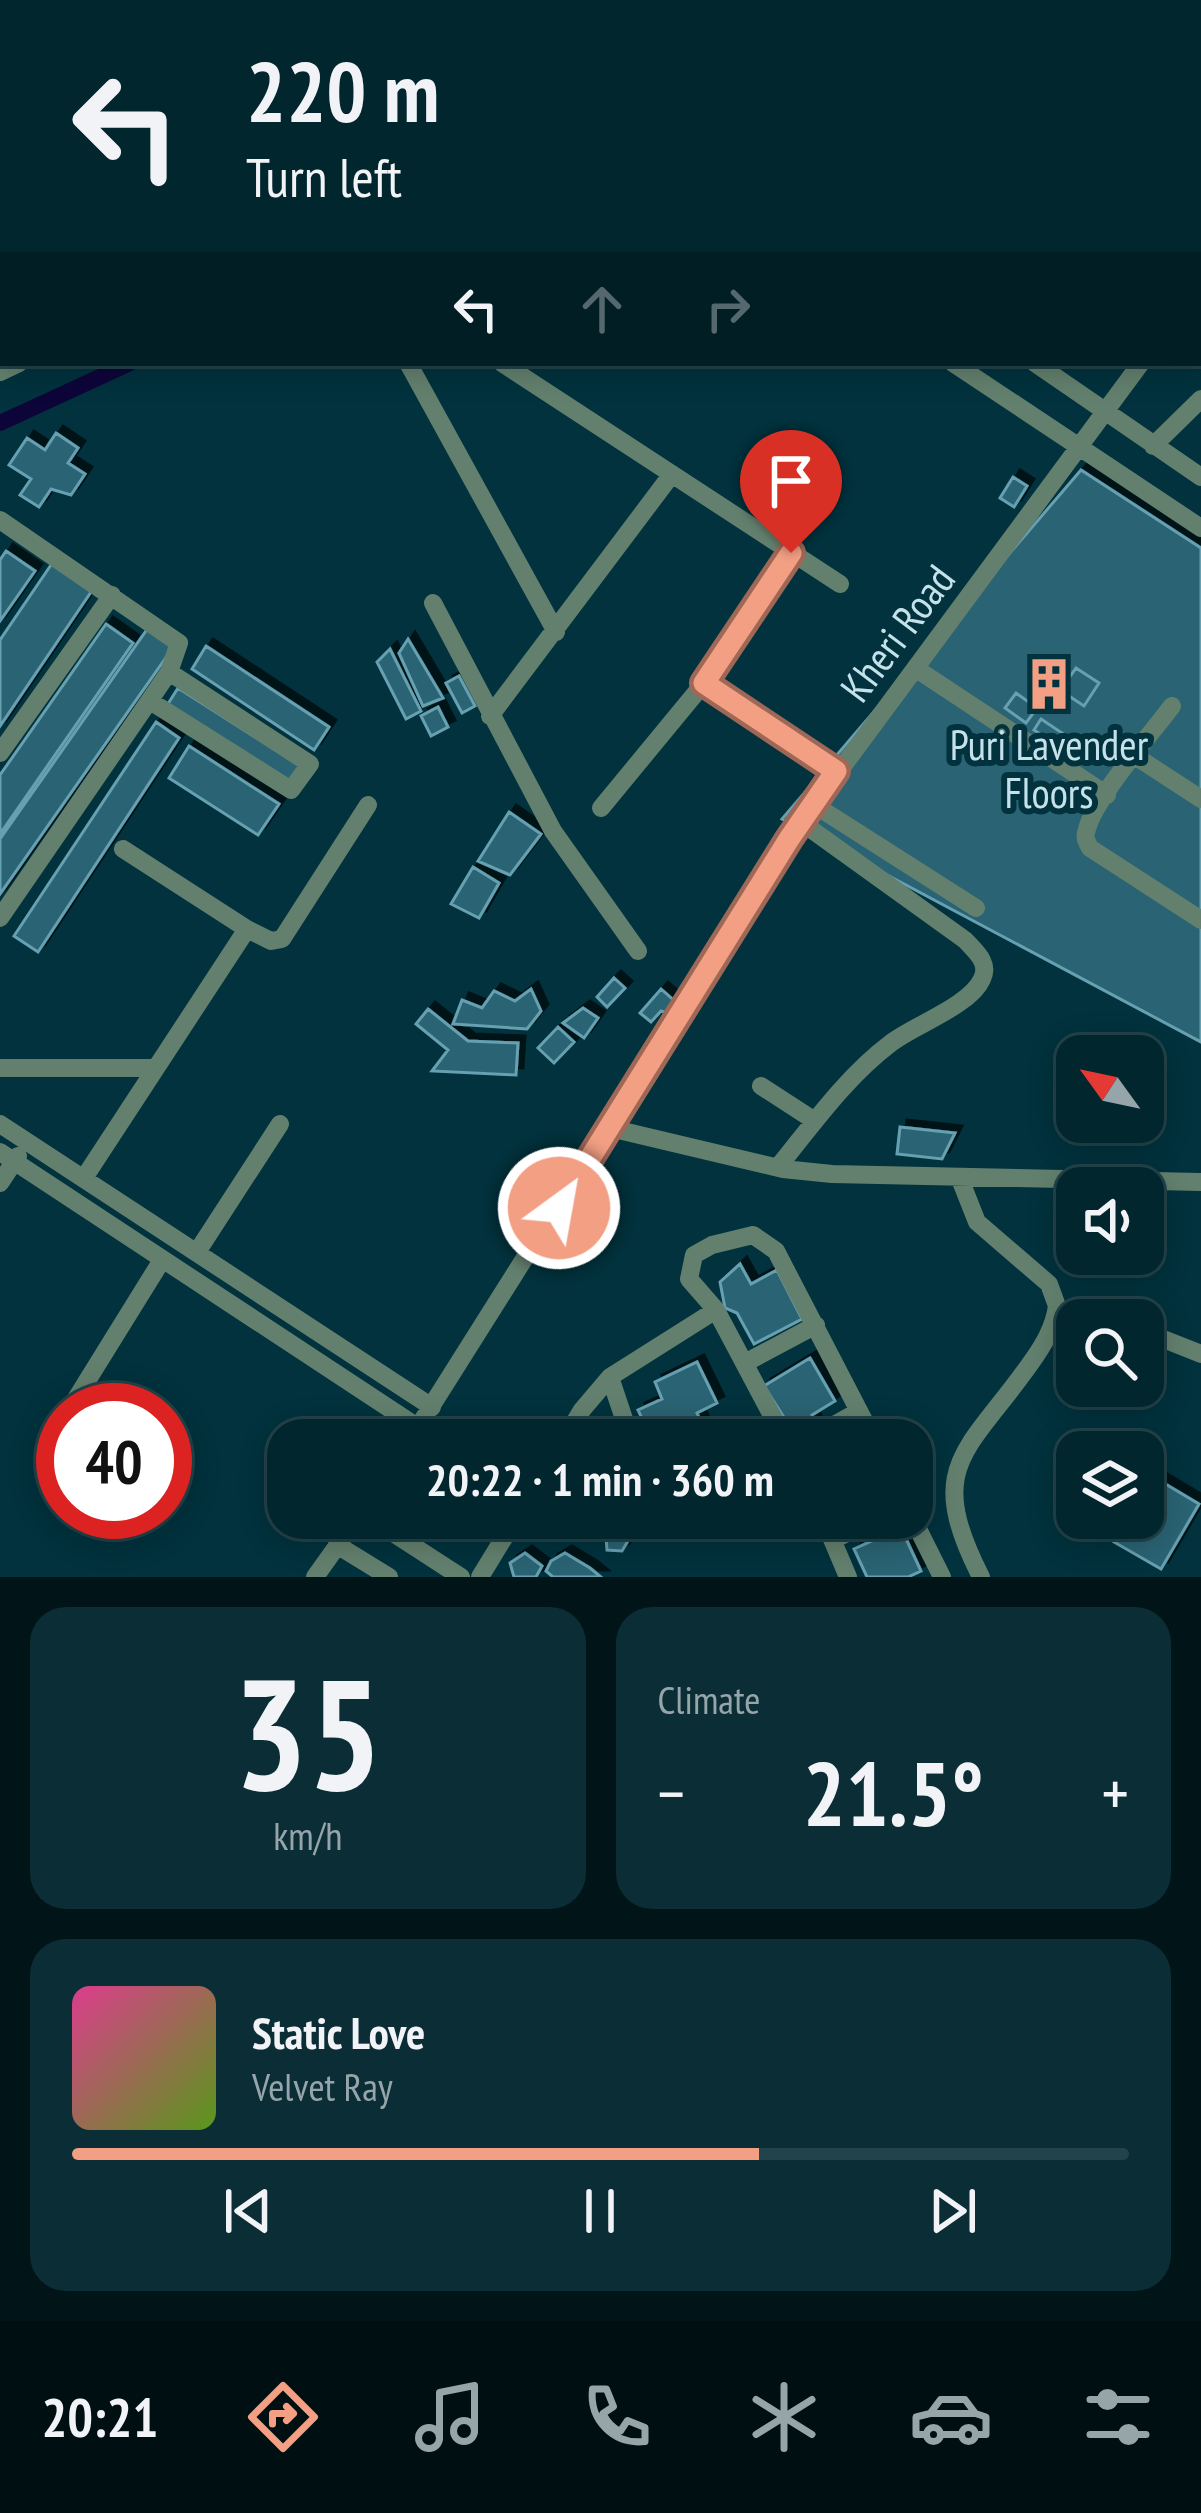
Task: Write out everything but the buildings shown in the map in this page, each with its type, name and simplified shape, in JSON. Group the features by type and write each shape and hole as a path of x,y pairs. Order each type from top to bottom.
{"street":[{"path":"410,366 556,632"},
{"path":"507,366 840,584"},
{"path":"958,366 1201,528"},
{"path":"1041,366 1201,477"},
{"name":"Kheri Road","path":"424,1419 813,804 918,670 1139,366"},
{"path":"1153,446 1201,399"},
{"path":"490,716 672,475"},
{"path":"0,918 169,672 179,643 3,528"},
{"path":"602,808 704,683 791,553"},
{"path":"0,753 112,595"},
{"path":"433,603 553,831 638,951"},
{"path":"918,670 1107,795"},
{"path":"150,701 291,790 310,764 169,672"},
{"path":"704,683 836,771"},
{"path":"1172,706 1087,827 1090,848 1201,920"},
{"path":"1135,756 1201,799"},
{"path":"813,804 976,908"},
{"path":"123,849 247,929 271,940 283,939 368,805"},
{"path":"778,1168 856,1073 893,1041 970,994 985,975 985,966 965,940 801,822"},
{"path":"84,1178 247,929"},
{"path":"0,1068 156,1068"},
{"path":"760,1085 815,1121"},
{"path":"0,1124 432,1407"},
{"path":"197,1252 280,1124"},
{"path":"610,1128 778,1168 832,1174 1201,1182"},
{"path":"0,1183 7,1157 28,1142"},
{"path":"7,1157 393,1419"},
{"path":"960,1179 977,1222 1053,1290 1056,1317 1040,1351 967,1448 956,1470 952,1487 959,1528 982,1577"},
{"path":"774,1419 716,1310 689,1279 689,1263 702,1248 753,1235 776,1251 863,1419"},
{"path":"86,1383 162,1260"},
{"path":"576,1419 610,1377 716,1310"},
{"path":"746,1363 816,1325"},
{"path":"1164,1339 1201,1354"},
{"path":"610,1377 624,1419"},
{"path":"845,1419 859,1411"},
{"path":"314,1577 342,1539"},
{"path":"402,1539 461,1577"},
{"path":"480,1577 503,1539"},
{"path":"923,1539 942,1577"},
{"path":"832,1540 848,1577"},
{"path":"338,1545 389,1577"}],"waterway":[{"path":"0,423 124,366"}],"place":[{"name":"Puri Lavender Floors","path":"1049,684"}],"route":[{"path":"559,1208 836,771 704,683 791,553"}]}
